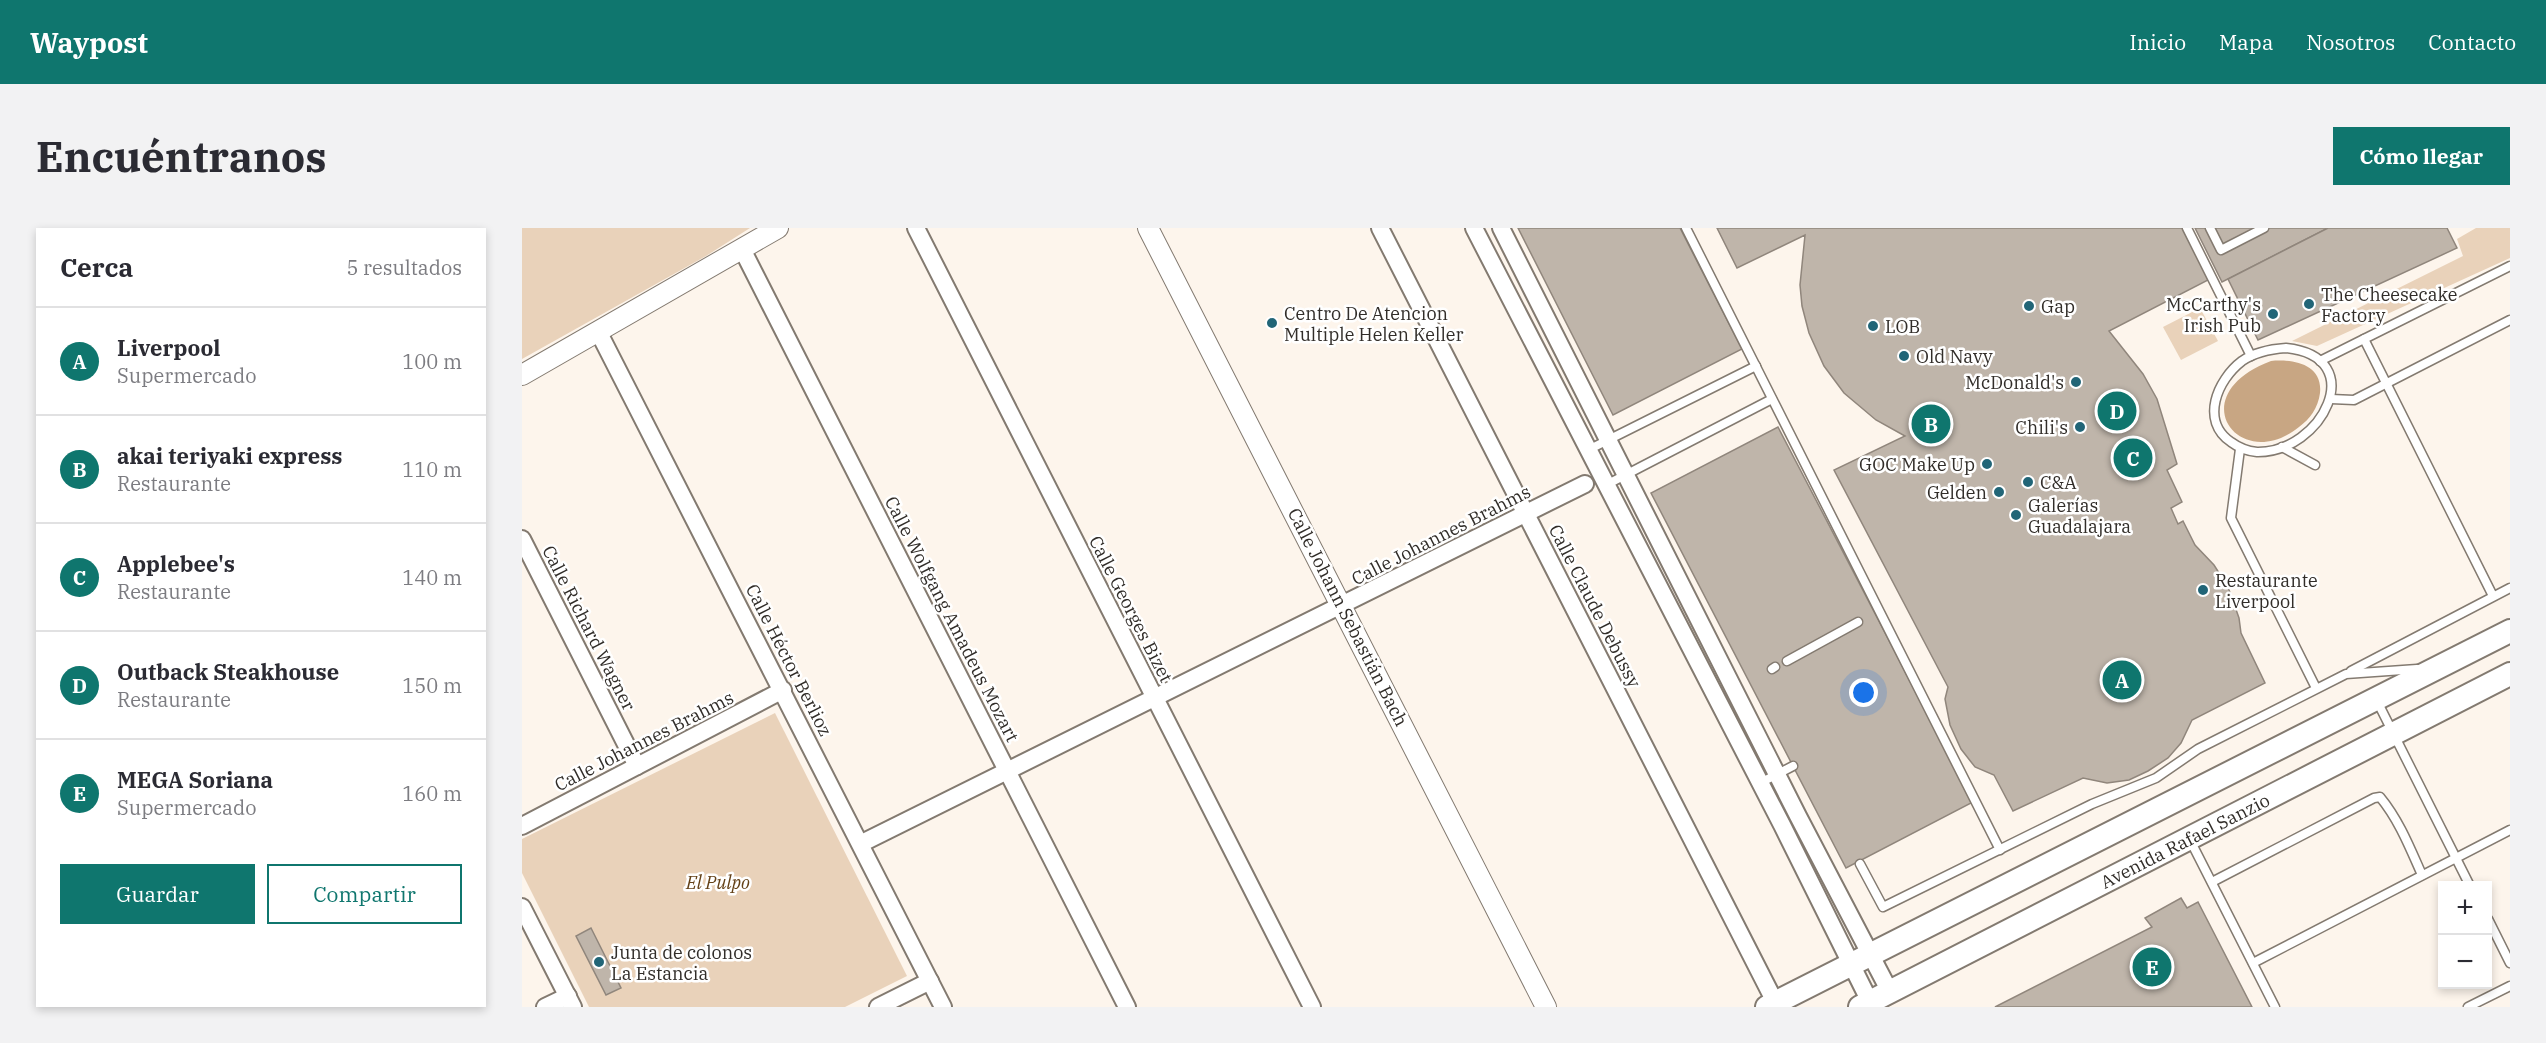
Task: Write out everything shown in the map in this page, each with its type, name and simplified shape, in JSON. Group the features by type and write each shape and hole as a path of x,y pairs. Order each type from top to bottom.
{"main road":[{"path":"1771,1005 2510,631"},
{"name":"Avenida Rafael Sanzio","path":"1865,1005 2510,674"}],"street":[{"path":"522,375 778,228"},
{"name":"Calle Georges Bizet","path":"916,228 1312,1007"},
{"name":"Calle Johann Sebastián Bach","path":"1148,228 1546,1007"},
{"name":"Calle Claude Debussy","path":"1380,228 1526,513 1771,1005"},
{"path":"1474,228 1801,864 1850,965 1865,1005"},
{"path":"1501,228 1890,992"},
{"name":"Calle Wolfgang Amadeus Mozart","path":"742,249 1127,1007"},
{"name":"Calle Héctor Berlioz","path":"598,331 944,1007"},
{"name":"Calle Johannes Brahms","path":"862,843 1585,484"},
{"name":"Calle Richard Wagner","path":"522,539 637,766"},
{"name":"Calle Johannes Brahms","path":"522,826 783,690"},
{"path":"1801,864 1819,856"},
{"path":"522,907 571,1001 545,1007"},
{"path":"878,1007 930,981"}],"lane":[{"path":"1686,228 2000,850"},
{"path":"2187,228 2251,356"},
{"path":"2210,228 2221,250 2264,228"},
{"path":"2320,361 2510,266"},
{"path":"2331,399 2354,400 2510,320"},
{"path":"2364,339 2493,596"},
{"path":"2270,349 2302,350 2320,361 2328,370 2331,399 2325,413 2315,426 2298,440 2282,447 2258,452 2240,449 2226,439 2218,427 2214,413 2215,399 2230,373 2251,356 2270,349"},
{"path":"1588,450 1756,366"},
{"path":"1606,485 1773,399"},
{"path":"2282,447 2315,465"},
{"path":"2240,449 2231,518 2316,688"},
{"path":"1860,864 1883,907 2115,793 2156,778 2198,749 2510,588"},
{"path":"1787,661 1858,622"},
{"path":"2346,674 2439,668"},
{"path":"2376,699 2468,881"},
{"path":"1760,783 1793,766"},
{"path":"2211,882 2373,798 2380,797 2389,808 2422,875"},
{"path":"2253,963 2510,830"},
{"path":"2189,839 2275,1007"},
{"path":"2492,929 2510,963"},
{"path":"2468,1007 2510,986"}],"green space":[{"path":"522,228 750,228 706,256 522,359"},
{"path":"2476,228 2510,228 2510,258 2317,346 2292,341 2463,256 2457,239"},
{"path":"2200,308 2218,341 2181,360 2163,327"},
{"name":"El Pulpo","path":"775,713 907,976 845,1007 589,1007 522,873 522,839"}],"shaded area":[{"path":"2271,361 2288,361 2305,365 2317,375 2320,393 2313,413 2299,427 2277,439 2257,442 2240,436 2228,425 2224,409 2229,392 2244,376"}],"building":[{"path":"1518,228 1680,228 1742,349 1613,415"},
{"name":"Galerías Guadalajara","path":"1717,228 2183,228 2210,279 2109,331 2143,374 2157,399 2177,464 2167,470 2182,502 2171,508 2178,524 2183,521 2195,545 2214,565 2228,587 2239,618 2241,633 2265,683 2192,720 2181,743 2168,758 2148,771 2129,780 2107,783 2083,778 2013,811 1994,775 1975,767 1961,749 1950,725 1945,699 1948,687 1834,470 1905,436 1876,420 1844,393 1824,366 1809,333 1802,306 1800,285 1805,235 1737,268"},
{"path":"2195,228 2328,228 2222,282"},
{"path":"2328,228 2447,228 2457,248 2258,340 2228,279"},
{"path":"1778,427 1973,802 1846,868 1651,493"},
{"path":"2181,898 2187,908 2198,902 2252,1007 1995,1007 2152,927 2145,918"},
{"name":"Junta de colonos La Estancia","path":"591,928 621,988 606,995 576,936"}],"place":[{"name":"The Cheesecake Factory","path":"2309,304"},
{"name":"Gap","path":"2029,306"},
{"name":"McCarthy's Irish Pub","path":"2273,314"},
{"name":"Centro De Atencion Multiple Helen Keller","path":"1272,323"},
{"name":"LOB","path":"1873,326"},
{"name":"Old Navy","path":"1904,356"},
{"name":"McDonald's","path":"2076,382"},
{"name":"Outback Steakhouse","path":"2117,411"},
{"name":"akai teriyaki express","path":"1931,424"},
{"name":"Chili's","path":"2080,427"},
{"name":"Applebee's","path":"2133,458"},
{"name":"GOC Make Up","path":"1987,464"},
{"name":"C&A","path":"2028,482"},
{"name":"Gelden","path":"1999,492"},
{"name":"Galerías Guadalajara","path":"2016,515"},
{"name":"Restaurante Liverpool","path":"2203,590"},
{"name":"Liverpool","path":"2122,680"},
{"name":"Junta de colonos La Estancia","path":"599,962"},
{"name":"MEGA Soriana","path":"2152,967"}]}
